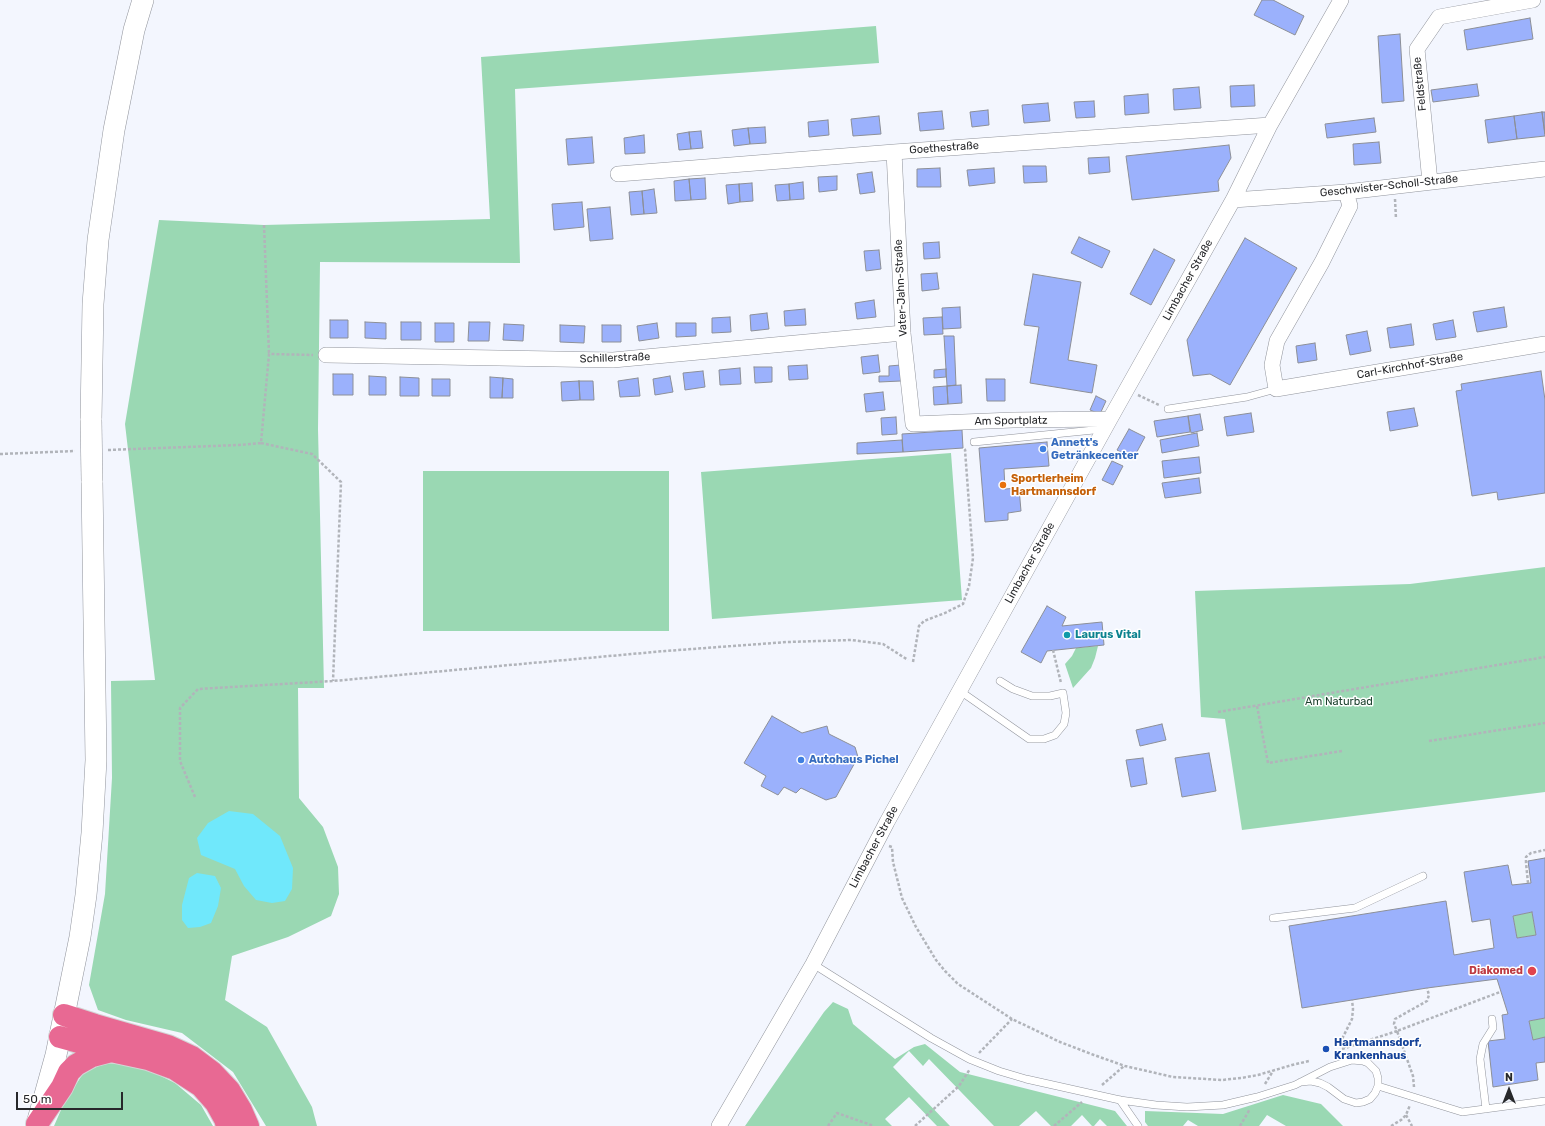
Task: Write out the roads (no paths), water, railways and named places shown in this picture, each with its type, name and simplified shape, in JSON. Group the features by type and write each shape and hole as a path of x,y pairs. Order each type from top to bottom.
{"highway":[{"path":"64,1014 95,1025 168,1046 192,1057 212,1072 229,1090 241,1110 248,1126"},
{"path":"60,1037 111,1051 148,1059 175,1069 201,1086 216,1103 228,1126"},
{"path":"36,1125 62,1088 69,1072 76,1065 92,1056 111,1051"}],"main road":[{"path":"36,1125 60,1037 84,909 94,811 96,684 91,420 93,304 98,240 114,130 134,30 143,0"}],"street":[{"name":"Limbacher Straße","path":"718,1126 813,964 878,840 1107,424 1233,200 1270,125 1341,0"},
{"name":"Feldstraße","path":"1430,182 1417,49 1439,17 1533,0"},
{"name":"Goethestraße","path":"618,174 894,152 1270,125"},
{"name":"Vater-Jahn-Straße","path":"894,152 904,333 913,424"},
{"name":"Geschwister-Scholl-Straße","path":"1233,200 1346,192 1545,170"},
{"path":"1276,389 1272,365 1277,341 1322,262 1350,206 1346,192"},
{"name":"Schillerstraße","path":"326,355 613,360 904,333"},
{"name":"Carl-Kirchhof-Straße","path":"1276,389 1545,344"},
{"name":"Am Sportplatz","path":"913,424 1013,420 1107,424"}],"lane":[{"name":"Carl-Kirchhof-Straße","path":"1168,409 1247,396 1276,389"},
{"path":"974,442 1107,424"},
{"path":"960,691 1029,739 1044,739 1055,735 1064,724 1066,713 1063,693 1050,696 1032,696 1013,689 1000,681"},
{"path":"1273,918 1355,908 1423,876"},
{"path":"813,964 930,1038 972,1060 999,1071 1026,1079 1120,1100 1156,1105 1206,1107 1238,1103 1301,1082 1330,1067 1347,1061 1358,1060 1372,1066 1378,1078 1378,1086 1370,1099 1356,1103 1344,1099 1328,1086 1311,1081 1301,1082"},
{"path":"1486,1108 1480,1059 1483,1044 1493,1028 1492,1019"},
{"path":"1378,1086 1462,1112 1545,1101"},
{"path":"1120,1100 1138,1126"}],"water":[{"path":"229,811 253,814 280,836 293,868 292,889 285,901 272,903 256,900 244,886 235,869 201,855 197,838 208,823"},
{"path":"197,873 215,876 221,888 218,906 211,923 200,927 188,928 182,920 182,905 189,878"}],"place":[{"name":"Annett's Getränkecenter","path":"1043,449"},
{"name":"Sportlerheim Hartmannsdorf","path":"1003,485"},
{"name":"Laurus Vital","path":"1067,635"},
{"name":"Autohaus Pichel","path":"801,760"},
{"name":"Diakomed","path":"1532,971"},
{"name":"Hartmannsdorf, Krankenhaus","path":"1326,1049"}],"park label":[{"name":"Am Naturbad","path":"1339,702"}]}
